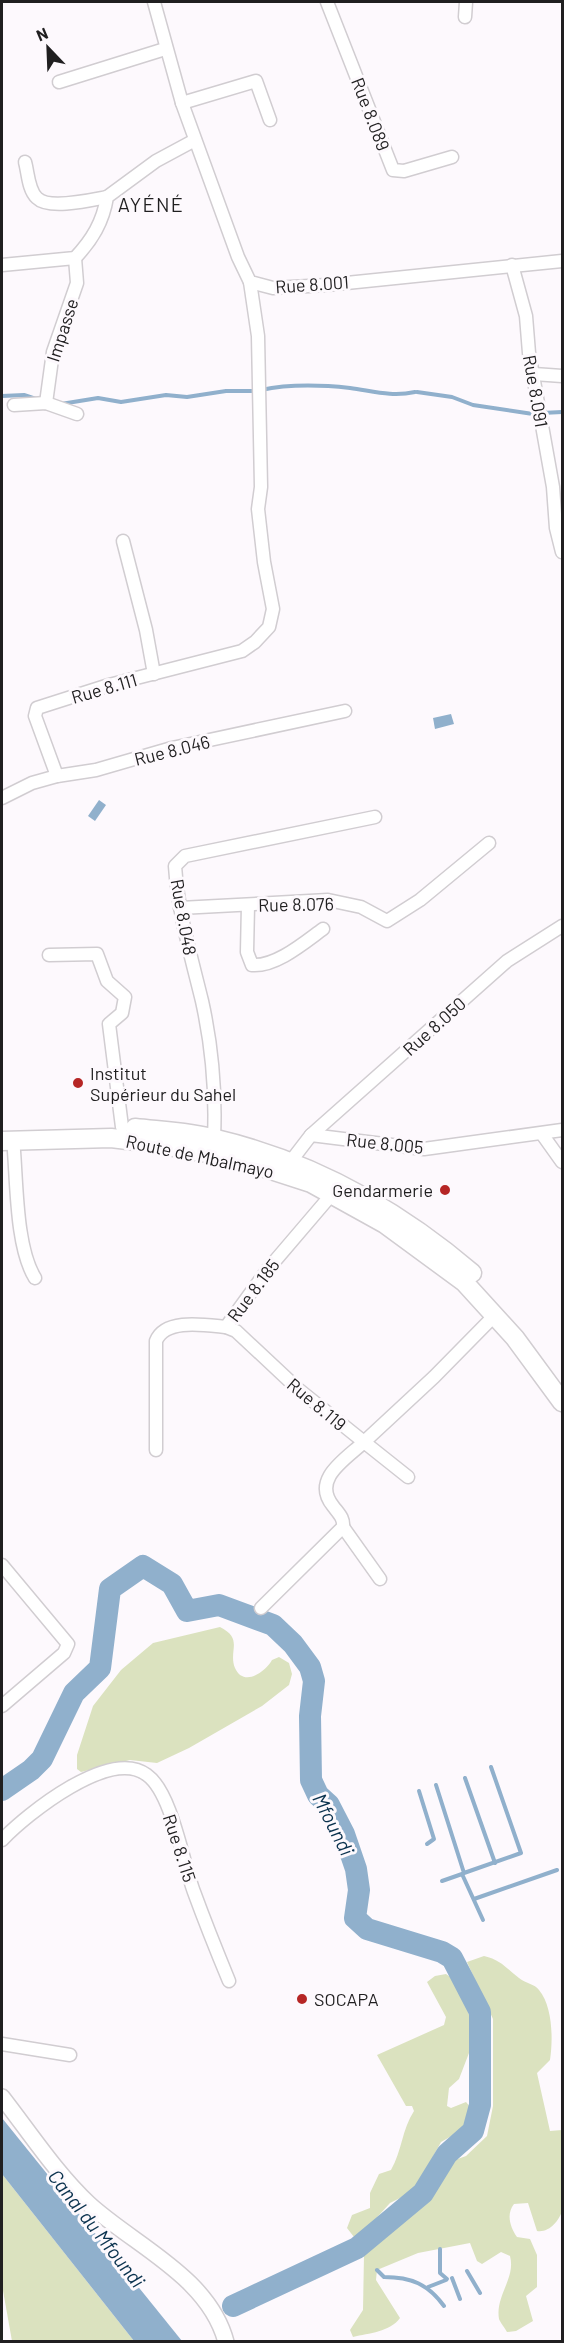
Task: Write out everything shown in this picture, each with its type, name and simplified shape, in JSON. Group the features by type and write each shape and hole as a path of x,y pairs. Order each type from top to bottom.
{"highway":[{"path":"5,1137 122,1127 214,1138 291,1161 323,1174 394,1213 472,1273 497,1300 562,1384"},
{"name":"Route de Mbalmayo","path":"5,1137 111,1138 152,1143 234,1158 287,1174 332,1194 385,1224 464,1282 495,1315 562,1402"}],"main road":[{"path":"2,2097 69,2183 89,2203 197,2290 215,2311 226,2342"}],"street":[{"name":"Rue 8.001","path":"154,2 165,49 182,103 238,258 250,282 273,288 306,286 562,261"},
{"name":"Rue 8.089","path":"327,2 393,170 404,171 452,157"},
{"path":"465,17 466,2"},
{"path":"59,82 165,49"},
{"path":"182,103 256,81 270,120"},
{"path":"26,162 31,189 37,198 47,203 107,197 156,161 195,140"},
{"path":"2,265 75,258 86,247 104,218 107,197"},
{"name":"Impasse","path":"46,403 53,352 77,282 75,258"},
{"name":"Rue 8.091","path":"512,266 526,316 529,353 553,487 560,554"},
{"name":"Rue 8.111","path":"57,776 35,716 37,708 242,651 269,627 273,609 264,562 258,509 261,487 258,336 250,282"},
{"path":"534,374 562,375"},
{"path":"14,405 46,403 77,414"},
{"path":"123,541 146,630 154,674"},
{"name":"Rue 8.046","path":"4,793 57,776 96,770 172,748 345,711"},
{"name":"Rue 8.048","path":"214,1138 214,1081 202,1004 180,908 175,866 185,856 375,817"},
{"name":"Rue 8.076","path":"180,908 328,900 361,907 387,921 420,900 489,843"},
{"path":"248,905 247,952 252,965 258,966 274,960 302,945 323,929"},
{"name":"Rue 8.050","path":"311,1135 507,961 562,926"},
{"path":"49,955 98,954 107,981 124,998 122,1013 109,1024 122,1127"},
{"name":"Rue 8.005","path":"311,1135 424,1149 562,1130"},
{"path":"542,1134 562,1162"},
{"path":"291,1161 311,1135"},
{"path":"5,1137 27,1265 35,1278"},
{"name":"Rue 8.185","path":"156,1450 156,1341 159,1333 168,1327 226,1327 268,1269 332,1194"},
{"name":"Rue 8.119","path":"226,1327 236,1331 298,1389 364,1442 409,1402 495,1315"},
{"path":"261,1608 343,1527 344,1520 325,1491 327,1477 364,1442 408,1477"},
{"path":"343,1527 380,1579"},
{"path":"2,1564 68,1644 64,1653 2,1706"},
{"name":"Rue 8.115","path":"2,1840 68,1788 103,1772 134,1768 148,1775 176,1826 193,1890 229,1981"},
{"path":"2,2044 70,2055"}],"green space":[{"path":"220,1627 231,1636 234,1646 233,1662 239,1674 244,1677 255,1676 272,1660 279,1657 289,1663 292,1674 289,1685 262,1706 189,1748 157,1763 130,1760 81,1772 77,1769 77,1755 93,1706 121,1670 153,1643"},
{"path":"484,1956 499,1962 521,1980 537,1988 544,1997 551,2024 550,2060 537,2073 550,2131 562,2130 562,2211 553,2226 541,2231 537,2231 528,2203 514,2204 510,2212 512,2229 517,2237 530,2239 537,2255 537,2287 526,2296 533,2321 516,2331 507,2332 499,2319 499,2311 510,2272 510,2256 501,2252 482,2264 477,2261 470,2243 418,2253 377,2270 376,2280 400,2318 385,2329 353,2337 350,2330 363,2310 364,2255 393,2218 423,2203 452,2161 466,2156 487,2136 493,2106 493,2019 467,1962"},
{"path":"446,1974 456,1981 472,2022 469,2053 459,2079 449,2088 447,2106 451,2108 466,2102 471,2108 469,2126 441,2142 414,2191 390,2203 361,2235 354,2237 347,2228 352,2215 370,2208 370,2193 379,2174 391,2170 414,2111 412,2106 406,2106 377,2055 444,2025 446,2017 427,1982 435,1976"},
{"path":"2,2174 134,2341 12,2341 2,2285"}],"water":[{"path":"451,714 454,724 435,729 433,718"},
{"path":"99,800 106,805 95,821 88,816"},
{"path":"2,2118 182,2341 134,2341 2,2174"}],"waterway":[{"path":"261,390 317,386 390,394 415,392"},
{"path":"61,404 98,398 121,402 166,395 187,397 226,391 255,391"},
{"path":"417,392 452,397 473,405 533,414"},
{"path":"2,396 24,395 36,399"},
{"path":"542,413 562,412"},
{"name":"Mfoundi","path":"2,1790 31,1770 42,1759 74,1693 100,1668 110,1589 143,1566 172,1584 187,1611 219,1605 273,1625 293,1644 310,1667 314,1681 310,1716 311,1780 318,1795 329,1805 344,1834 356,1869 359,1890 355,1918 367,1929 442,1952 452,1958 480,2012 480,2105 473,2131 447,2154 423,2193 357,2248 233,2306"},
{"path":"436,1785 464,1873 521,1853 491,1767"},
{"path":"465,1778 495,1863"},
{"path":"419,1791 434,1839 427,1844"},
{"path":"474,1899 557,1870"},
{"path":"442,1881 462,1874 483,1920"},
{"path":"440,2249 440,2273 447,2279"},
{"path":"377,2270 384,2277 403,2278 418,2283 432,2292 444,2306"},
{"path":"467,2271 480,2293"},
{"path":"452,2278 460,2299"},
{"path":"428,2287 446,2280"}],"place":[{"name":"Institut Supérieur du Sahel","path":"78,1083"},
{"name":"Gendarmerie","path":"445,1190"},
{"name":"SOCAPA","path":"302,1999"}],"district":[{"name":"AYÉNÉ","path":"151,204"}],"water label":[{"name":"Canal du Mfoundi","path":"97,2228"}]}
